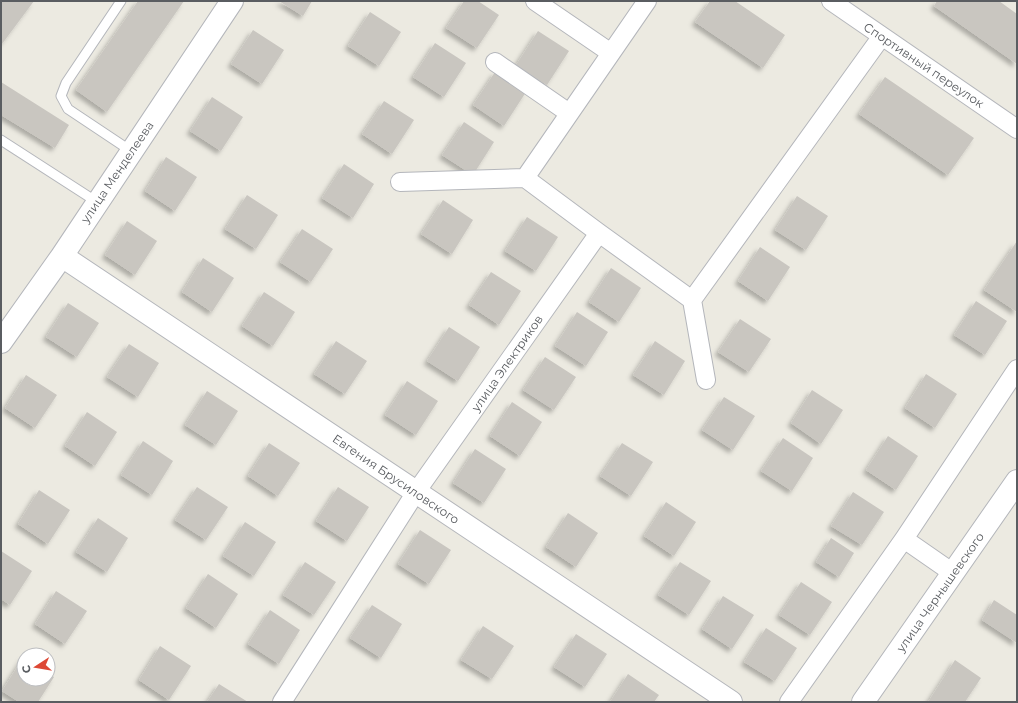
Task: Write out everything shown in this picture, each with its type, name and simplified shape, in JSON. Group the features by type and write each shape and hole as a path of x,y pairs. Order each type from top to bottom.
{"street":[{"name":"улица Менделеева","path":"1,342 62,256 232,1"},
{"path":"535,1 611,53"},
{"path":"525,178 647,1"},
{"name":"Спортивный переулок","path":"831,1 1017,128"},
{"path":"692,300 882,36"},
{"path":"495,62 569,113"},
{"path":"400,182 525,178 598,233 692,300 706,380"},
{"name":"улица Электриков","path":"282,702 416,492 598,233"},
{"name":"Евгения Брусиловского","path":"62,256 731,702"},
{"path":"789,702 904,539 1017,369"},
{"name":"улица Чернышевского","path":"863,702 1017,481"},
{"path":"904,539 953,573"}],"lane":[{"path":"121,1 66,83 61,96 68,109 131,151"},
{"path":"1,140 97,202"}],"building":[{"path":"1,1 34,1 2,44 1,43"},
{"path":"138,1 184,1 107,112 76,90"},
{"path":"279,1 312,1 303,16"},
{"path":"464,1 478,1 499,15 477,48 446,28"},
{"path":"710,1 735,1 785,35 763,68 695,22"},
{"path":"937,1 999,1 1017,14 1017,64 934,6"},
{"path":"370,12 401,32 379,66 348,46"},
{"path":"253,30 284,50 262,84 231,64"},
{"path":"538,31 569,51 547,85 516,65"},
{"path":"435,43 466,63 444,97 413,77"},
{"path":"495,72 526,92 504,126 473,105"},
{"path":"885,77 974,138 948,175 859,114"},
{"path":"1,82 69,125 55,148 1,115"},
{"path":"212,97 243,117 221,151 190,131"},
{"path":"384,101 414,120 392,154 362,134"},
{"path":"464,122 494,142 473,175 442,155"},
{"path":"166,157 197,177 175,211 145,191"},
{"path":"344,164 374,184 353,218 322,198"},
{"path":"247,195 278,215 256,249 225,229"},
{"path":"797,196 828,216 806,250 775,230"},
{"path":"443,200 473,220 452,254 421,234"},
{"path":"527,217 558,237 536,271 505,251"},
{"path":"127,221 157,241 135,275 105,255"},
{"path":"302,229 333,249 311,282 280,262"},
{"path":"1017,241 1017,312 984,290"},
{"path":"760,247 790,267 768,301 738,281"},
{"path":"203,258 234,278 212,312 182,292"},
{"path":"611,268 641,288 619,322 589,302"},
{"path":"491,272 521,291 499,325 469,305"},
{"path":"264,292 295,312 273,346 242,326"},
{"path":"976,301 1007,321 985,355 954,335"},
{"path":"68,303 99,323 77,357 46,337"},
{"path":"577,312 608,332 586,366 555,346"},
{"path":"740,319 771,339 749,372 718,352"},
{"path":"449,327 480,347 458,381 427,361"},
{"path":"336,341 367,361 345,394 314,374"},
{"path":"655,341 685,361 664,395 633,375"},
{"path":"129,344 159,363 138,397 107,377"},
{"path":"545,357 576,377 554,410 523,390"},
{"path":"926,374 957,394 935,428 905,408"},
{"path":"26,375 57,395 35,428 5,408"},
{"path":"407,381 438,401 416,435 385,415"},
{"path":"812,390 843,410 821,444 791,423"},
{"path":"207,391 238,411 216,445 185,425"},
{"path":"724,397 755,416 733,450 702,430"},
{"path":"512,402 542,422 520,456 490,436"},
{"path":"87,412 117,432 95,466 65,446"},
{"path":"888,436 918,456 896,490 866,470"},
{"path":"783,438 813,458 792,491 761,471"},
{"path":"143,441 173,461 152,495 121,475"},
{"path":"269,443 300,463 278,496 248,476"},
{"path":"622,443 653,462 631,496 600,476"},
{"path":"475,449 506,469 484,503 453,483"},
{"path":"197,487 228,507 206,540 175,520"},
{"path":"338,487 369,507 347,541 316,521"},
{"path":"39,490 70,510 48,544 18,524"},
{"path":"853,492 884,512 862,545 831,526"},
{"path":"666,502 696,522 674,556 644,536"},
{"path":"568,513 598,533 576,567 546,547"},
{"path":"98,518 128,538 107,572 76,552"},
{"path":"245,522 276,542 254,576 223,556"},
{"path":"420,530 451,550 429,584 398,564"},
{"path":"831,538 854,553 839,577 816,562"},
{"path":"1,551 32,571 10,605 1,599"},
{"path":"305,562 336,582 314,615 283,595"},
{"path":"680,562 711,581 689,615 658,595"},
{"path":"208,574 238,594 216,628 186,608"},
{"path":"801,582 832,602 810,635 779,615"},
{"path":"56,591 87,611 65,644 35,624"},
{"path":"723,596 754,615 732,649 702,629"},
{"path":"994,600 1017,615 1017,643 982,620"},
{"path":"372,605 402,624 381,658 350,638"},
{"path":"270,610 300,630 279,664 248,644"},
{"path":"483,626 514,646 492,679 461,660"},
{"path":"766,628 797,648 775,681 744,662"},
{"path":"576,634 607,654 585,687 554,667"},
{"path":"160,646 191,666 169,700 139,680"},
{"path":"955,660 981,678 965,702 928,702"},
{"path":"16,669 16,687 48,687 38,702 19,702 2,691"},
{"path":"628,674 659,695 654,702 610,702"},
{"path":"219,684 248,702 207,702"}]}
